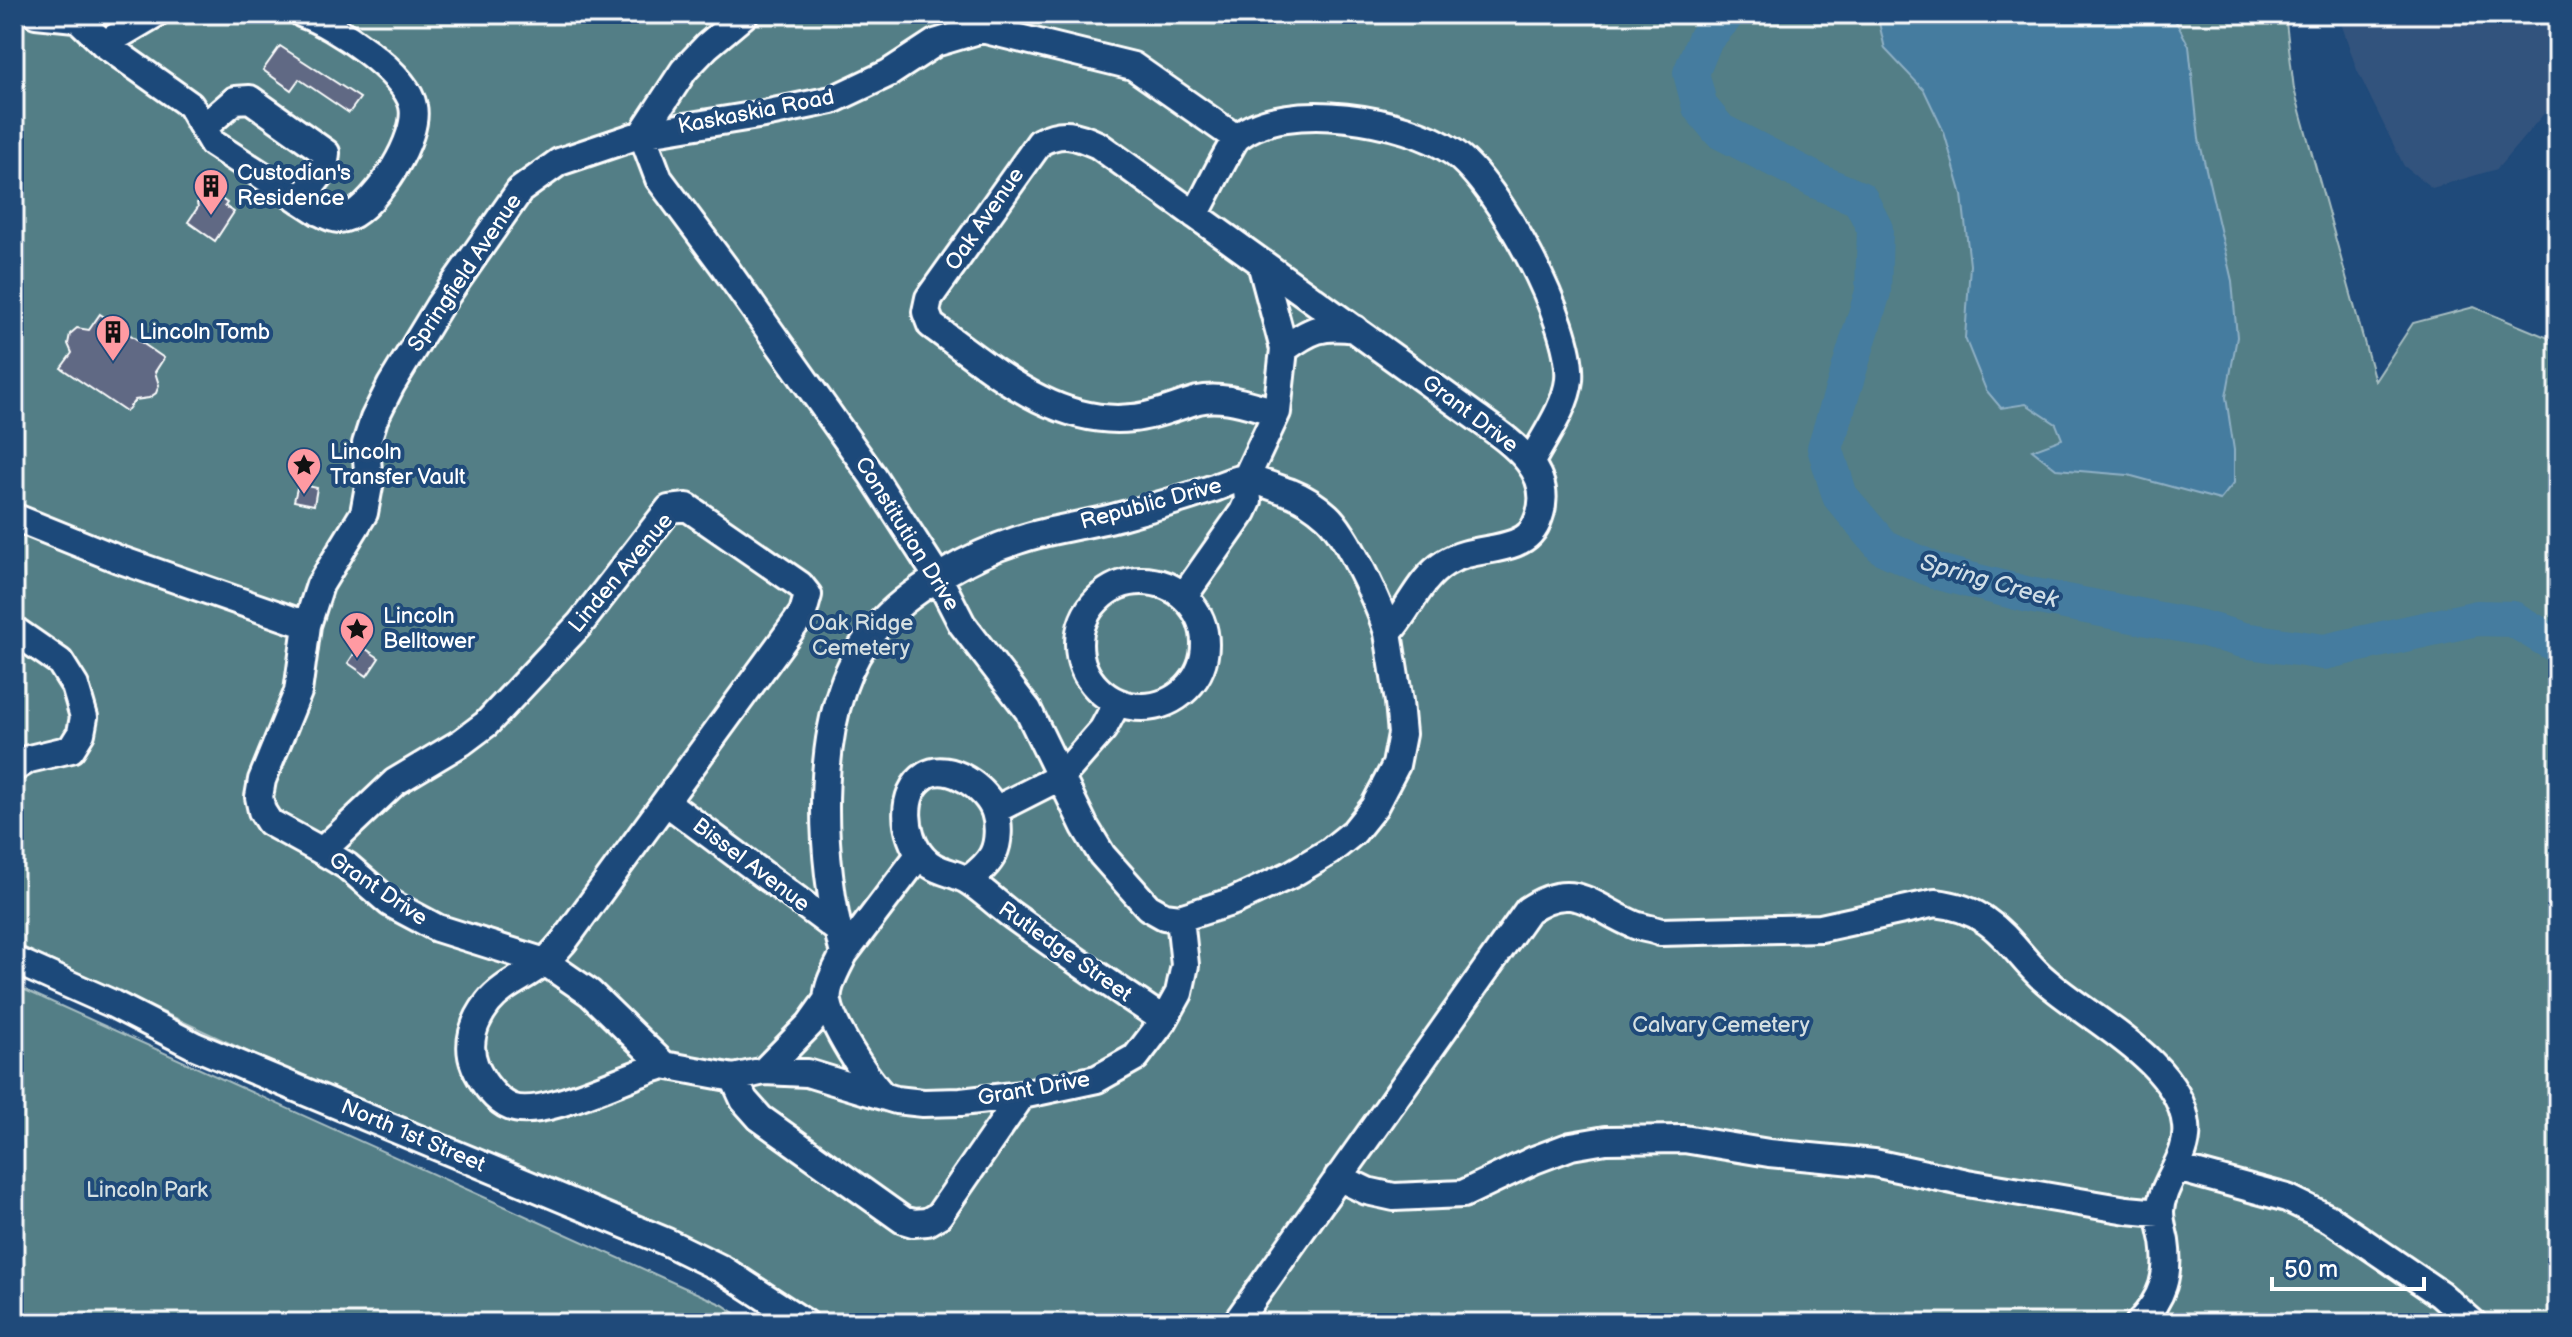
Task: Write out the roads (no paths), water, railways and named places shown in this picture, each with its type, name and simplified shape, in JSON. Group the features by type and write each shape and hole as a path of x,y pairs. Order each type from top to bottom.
{"street":[{"path":"36,14 74,16 104,44 190,105 212,143 337,220 348,217 366,204 391,175 413,126 413,101 403,84 382,65 334,29 303,14"},
{"path":"104,44 155,14"},
{"path":"642,134 684,70 745,14"},
{"path":"983,21 1133,66 1236,138"},
{"name":"Kaskaskia Road","path":"642,134 832,100 889,73 935,43 983,21"},
{"path":"204,127 235,100 250,99 326,153 324,170 300,200"},
{"path":"1195,215 1236,138 1260,123 1315,116 1348,119 1380,124 1424,137 1454,153 1472,169 1491,194 1529,257 1555,310 1569,357 1569,382 1558,412 1531,462"},
{"name":"Constitution Drive","path":"642,134 659,179 872,475 939,579 962,624 1028,710 1085,827 1110,864 1148,907 1164,916 1180,918"},
{"name":"Springfield Avenue","path":"307,625 320,585 364,513 369,486 366,444 374,419 439,306 485,238 520,190 559,162 642,134"},
{"name":"Grant Drive","path":"1056,134 1074,134 1098,145 1499,434 1531,462 1542,495 1541,514 1534,529 1526,538 1512,544 1474,550 1442,565 1425,579 1401,619 1388,633"},
{"name":"Oak Avenue","path":"1056,134 1040,142 929,298 926,312 931,325 1009,381 1050,405 1071,411 1111,418 1134,418 1201,400 1227,399 1277,412"},
{"path":"1184,596 1243,512 1248,501 1246,478 1277,412 1284,349 1261,263"},
{"path":"1284,349 1317,329 1332,326 1355,329"},
{"name":"Republic Drive","path":"841,942 827,854 826,814 829,739 836,710 860,652 874,629 901,602 939,579 1017,540 1121,516 1246,478 1290,492 1329,517 1367,583 1388,633"},
{"name":"Linden Avenue","path":"322,851 395,782 486,724 580,624 669,509 687,507 789,575 808,595 803,613 564,941 545,962 490,1001 475,1023 472,1037 476,1069 498,1099 513,1109 537,1109 558,1104 664,1065"},
{"path":"14,517 118,559 307,625"},
{"path":"1137,581 1164,584 1184,596 1199,616 1205,644 1201,666 1184,692 1165,703 1139,708 1117,703 1099,692 1080,661 1078,640 1082,622 1097,600 1111,588 1137,581"},
{"name":"Grant Drive","path":"307,625 298,692 262,780 259,797 262,811 269,822 347,866 390,903 437,928 545,962 590,993 664,1065 734,1078 764,1071 807,1073 896,1100 923,1103 1022,1095 1097,1079 1136,1057 1164,1020 1179,993 1185,965 1180,918"},
{"path":"14,630 60,662 75,686 84,717 81,733 71,749 29,759 14,768"},
{"path":"1180,918 1234,901 1290,875 1329,852 1354,832 1374,807 1396,765 1402,734 1388,633"},
{"path":"995,810 1062,776 1103,729 1117,703"},
{"path":"939,771 956,774 982,793 995,810 998,834 994,853 968,880 929,866 919,855 908,825 906,809 913,790 926,775 939,771"},
{"name":"Bissel Avenue","path":"666,802 841,942"},
{"path":"764,1071 810,1024 827,1000 841,942 919,855"},
{"name":"Rutledge Street","path":"968,880 1081,965 1164,1020"},
{"path":"1236,1323 1528,910 1541,901 1566,894 1580,896 1635,925 1660,932 1821,928 1935,903 1953,905 1975,914 2001,932 2043,979 2150,1061 2177,1097 2186,1125 2185,1146 2164,1193 2160,1213 2168,1263 2164,1287 2159,1299 2139,1323"},
{"name":"North 1st Street","path":"14,960 113,1004 195,1046 667,1242 722,1269 805,1323"},
{"path":"827,1000 848,1048 882,1095"},
{"path":"734,1078 744,1100 760,1118 889,1211 913,1223 927,1222 939,1215 1022,1095"},
{"path":"1338,1177 1367,1191 1394,1197 1463,1194 1571,1146 1606,1140 1684,1139 1769,1153 1874,1163 1967,1183 2160,1213"},
{"path":"2177,1168 2287,1198 2330,1219 2440,1294 2473,1323"}],"waterway":[{"name":"Spring Creek","path":"1727,14 1705,39 1691,73 1700,107 1720,131 1817,181 1860,199 1875,229 1873,292 1825,448 1840,496 1883,547 1938,572 2029,595 2201,628 2243,640 2324,652 2477,618 2513,619 2558,646"}],"place":[{"name":"Custodian's Residence","path":"211,217"},
{"name":"Lincoln Tomb","path":"113,363"},
{"name":"Lincoln Transfer Vault","path":"304,496"},
{"name":"Lincoln Belltower","path":"357,660"}],"park label":[{"name":"Oak Ridge Cemetery","path":"861,636"},
{"name":"Calvary Cemetery","path":"1721,1025"},
{"name":"Lincoln Park","path":"147,1190"}]}
